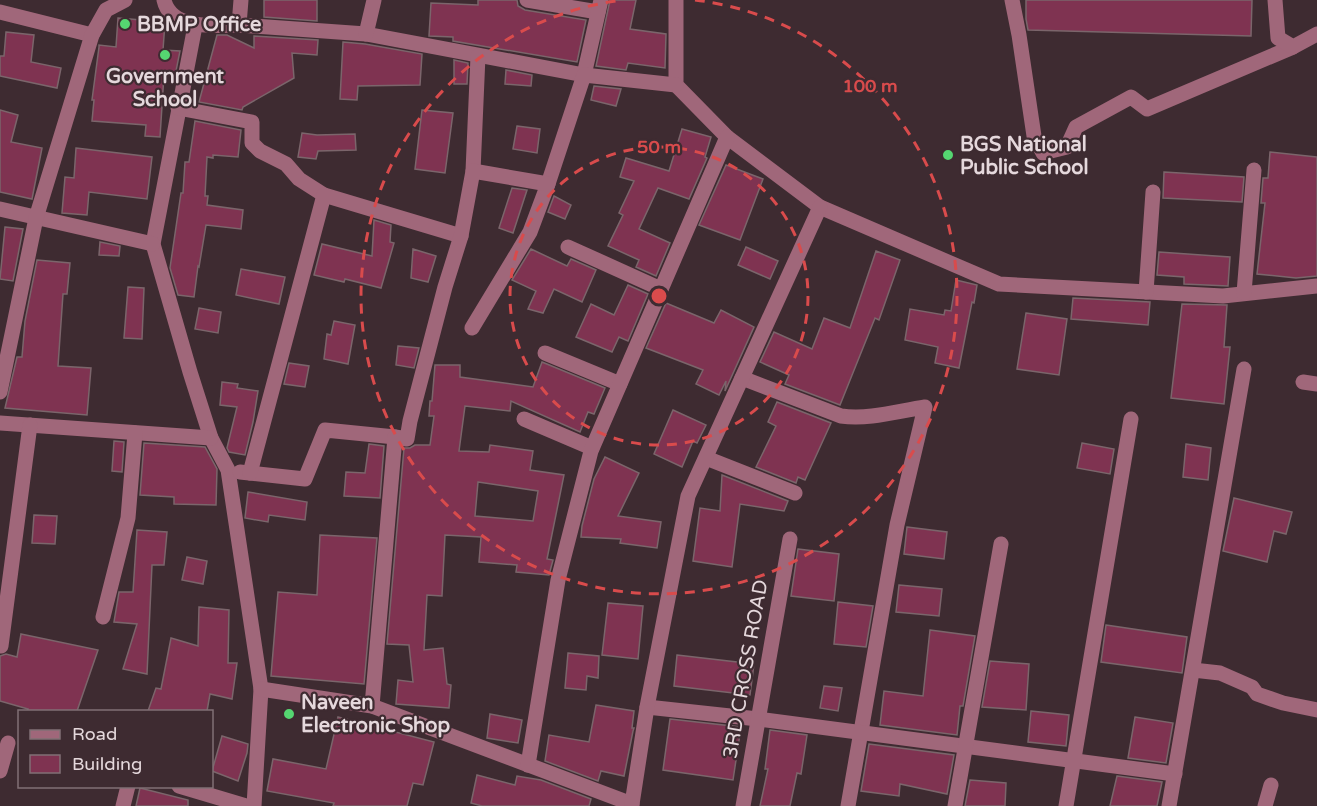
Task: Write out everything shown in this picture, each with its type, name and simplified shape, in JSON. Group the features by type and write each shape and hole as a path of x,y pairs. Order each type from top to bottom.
{"street":[{"path":"0,392 36,218 92,35 106,10 125,0"},
{"path":"164,0 164,4 174,16 195,26 239,25 366,34 584,75 676,85 727,137 820,207 999,285 1223,296 1317,286"},
{"path":"239,25 241,0"},
{"path":"366,34 374,0"},
{"path":"472,327 530,232 584,75 600,6 527,0"},
{"path":"676,0 676,85"},
{"path":"1012,0 1034,136 1043,153 1067,147 1076,127 1131,97 1147,109 1293,47 1317,34"},
{"path":"1275,0 1278,38 1293,47"},
{"path":"0,12 92,35"},
{"path":"195,26 153,244 211,438 228,470 261,689 254,806"},
{"path":"228,470 304,479 325,430 407,439 445,288 461,236 472,171 478,56"},
{"path":"178,108 252,122 252,143 260,151 286,164 299,179 324,195 461,236"},
{"path":"528,765 558,580 592,448 727,137"},
{"path":"1244,293 1254,170"},
{"path":"472,171 548,184"},
{"path":"1146,292 1153,192"},
{"path":"250,473 324,195"},
{"path":"261,689 372,706 632,805 647,707 688,496 820,207"},
{"path":"0,209 153,244"},
{"path":"568,247 661,289"},
{"path":"545,353 620,384"},
{"path":"1169,806 1244,369"},
{"path":"742,378 848,417 867,417 926,407 897,525 848,806"},
{"path":"524,419 592,448"},
{"path":"1066,806 1131,420"},
{"path":"0,423 211,438"},
{"path":"1,646 30,425"},
{"path":"103,617 128,518 135,433"},
{"path":"372,706 395,437"},
{"path":"705,458 795,493"},
{"name":"3RD CROSS ROAD","path":"743,806 790,538"},
{"path":"955,806 1001,544"},
{"path":"1193,670 1220,673 1252,687 1257,694 1283,703 1317,710"},
{"path":"647,707 861,732 1175,774"},
{"path":"0,771 9,743"},
{"path":"1265,806 1271,785"},
{"path":"123,806 128,788"},
{"path":"186,788 246,806"}],"building":[{"path":"264,0 317,0 317,21 264,17"},
{"path":"478,0 517,0 518,6 525,10 586,20 577,62 453,41 453,37 429,36 431,3 478,5"},
{"path":"610,0 636,0 630,29 666,34 665,68 628,63 626,70 596,66"},
{"path":"1026,0 1252,0 1251,36 1028,30"},
{"path":"118,18 165,22 163,50 180,51 175,76 164,75 160,137 145,136 146,125 92,121 94,100 92,100 99,45 116,47"},
{"path":"6,32 34,35 31,62 61,68 57,88 0,76 0,56 4,56"},
{"path":"217,35 227,35 254,48 254,36 318,40 317,55 292,53 294,78 243,107 242,110 199,102"},
{"path":"343,42 422,54 420,85 358,86 357,100 340,99"},
{"path":"454,60 468,63 467,84 454,84"},
{"path":"506,70 532,75 531,86 505,84"},
{"path":"594,86 621,89 616,106 591,100"},
{"path":"0,110 18,115 11,142 42,148 32,199 0,192"},
{"path":"422,110 453,113 445,173 415,169"},
{"path":"195,121 241,130 238,157 213,155 213,158 207,157 205,196 208,196 207,205 243,210 241,229 206,225 194,297 178,295 170,268 181,193 183,193 185,162 189,162"},
{"path":"517,126 540,129 537,153 513,149"},
{"path":"682,129 711,137 705,157 707,158 689,199 658,188 639,229 670,243 656,276 636,267 639,260 608,246 623,215 619,213 634,181 620,177 626,158 669,171"},
{"path":"302,133 355,134 356,150 318,151 316,159 298,157"},
{"path":"76,148 152,157 147,199 89,192 87,215 62,213 65,177 74,178"},
{"path":"1270,152 1317,157 1317,276 1296,278 1257,274 1265,203 1261,203 1263,178 1268,178"},
{"path":"726,165 763,179 740,240 699,225"},
{"path":"1164,172 1244,177 1242,202 1163,198"},
{"path":"512,188 527,190 513,233 499,228"},
{"path":"554,196 571,205 565,219 548,212"},
{"path":"374,220 391,225 390,242 394,243 381,288 345,279 344,282 314,275 322,244 372,256"},
{"path":"5,227 23,229 13,281 0,279"},
{"path":"100,242 120,246 119,256 99,255"},
{"path":"746,247 778,261 770,279 738,265"},
{"path":"413,249 436,256 428,282 411,278"},
{"path":"531,249 567,266 571,259 596,270 582,302 554,289 543,313 528,309 536,291 512,280"},
{"path":"876,251 900,260 879,320 875,318 840,405 785,384 789,375 760,362 774,332 812,349 824,318 850,328"},
{"path":"1159,252 1230,257 1228,286 1184,284 1184,277 1157,275"},
{"path":"37,260 70,263 67,294 63,294 58,366 91,368 87,415 5,408 17,357 22,357 25,321"},
{"path":"241,269 285,277 279,304 236,295"},
{"path":"956,280 977,285 959,368 935,363 938,347 905,340 910,309 944,315 945,310 951,311"},
{"path":"628,285 648,294 628,341 619,337 612,352 576,337 591,304 614,315"},
{"path":"128,287 144,288 142,339 124,338"},
{"path":"1073,298 1150,302 1148,325 1071,319"},
{"path":"666,303 714,323 721,310 754,327 725,391 726,381 719,395 696,384 703,370 646,348"},
{"path":"1182,304 1227,305 1224,347 1230,347 1224,404 1171,398"},
{"path":"199,308 221,312 218,333 195,329"},
{"path":"1026,313 1067,319 1059,375 1017,369"},
{"path":"334,321 355,325 348,364 324,359 327,334 331,335"},
{"path":"398,346 419,348 414,368 396,365"},
{"path":"542,362 605,388 594,414 588,412 580,432 511,401 510,411 465,406 459,451 489,452 490,445 533,451 530,470 564,475 547,559 553,560 549,575 516,572 517,565 479,562 481,537 445,535 442,596 427,595 424,650 443,648 447,684 451,685 449,708 396,704 398,680 413,682 409,645 387,644 404,448 430,445 434,416 429,416 435,365 460,365 460,377 533,387","holes":["478,482 538,491 533,521 475,516"]},
{"path":"289,363 309,366 305,387 284,384"},
{"path":"222,382 238,384 237,388 258,391 245,455 229,452 227,448 237,407 220,405"},
{"path":"777,402 831,423 805,480 798,477 796,483 756,467 776,426 768,422"},
{"path":"673,410 706,425 697,443 693,441 682,467 654,454"},
{"path":"114,441 124,442 122,472 112,471"},
{"path":"144,443 205,447 217,469 216,505 174,504 174,497 140,495"},
{"path":"1082,443 1114,449 1110,474 1077,468"},
{"path":"369,444 384,446 380,498 344,496 346,472 365,473"},
{"path":"1186,444 1211,448 1208,480 1183,477"},
{"path":"605,457 639,473 618,516 661,522 657,548 620,543 621,539 581,537 594,479"},
{"path":"722,475 788,501 784,511 740,504 732,567 693,561 700,508 720,511"},
{"path":"248,492 307,502 305,520 269,515 268,522 245,518"},
{"path":"1234,498 1292,512 1286,534 1274,531 1267,562 1223,551"},
{"path":"34,515 57,516 55,544 32,543"},
{"path":"907,527 947,532 944,559 904,554"},
{"path":"137,530 167,532 164,565 152,565 147,674 123,669 137,624 114,622 119,592 133,592"},
{"path":"320,535 377,538 364,684 271,676 278,592 317,595"},
{"path":"798,549 839,554 834,601 791,596"},
{"path":"187,557 207,561 203,584 182,580"},
{"path":"899,585 942,589 939,616 896,612"},
{"path":"838,602 873,606 866,647 834,644"},
{"path":"608,603 643,606 638,659 602,655"},
{"path":"199,607 229,610 228,663 237,663 232,699 210,694 207,710 148,710 156,688 161,689 171,638 198,646"},
{"path":"1106,625 1187,637 1182,673 1101,662"},
{"path":"930,630 975,636 963,706 960,706 957,735 880,725 884,691 923,696"},
{"path":"21,634 98,650 77,710 28,710 0,701 0,656 6,654 17,657"},
{"path":"568,653 599,656 598,678 587,676 586,690 565,688"},
{"path":"677,655 754,664 750,695 674,686"},
{"path":"990,661 1029,664 1026,710 982,707"},
{"path":"824,686 842,688 838,711 820,708"},
{"path":"596,705 634,711 632,728 634,728 624,776 601,771 598,781 545,761 549,735 589,742"},
{"path":"1031,711 1069,715 1066,746 1028,742"},
{"path":"490,714 522,720 518,743 487,738"},
{"path":"338,717 434,742 423,785 413,783 407,806 333,806 334,803 267,791 273,759 326,769"},
{"path":"1135,717 1173,723 1166,763 1128,758"},
{"path":"670,719 741,727 733,780 663,770"},
{"path":"770,730 807,735 801,774 797,773 790,806 760,806 768,769 765,769"},
{"path":"222,736 248,744 238,781 213,771"},
{"path":"869,744 954,755 947,794 900,784 899,796 861,791"},
{"path":"477,775 515,785 517,776 541,780 591,799 589,806 482,806 471,803"},
{"path":"1117,776 1162,782 1157,806 1110,806"},
{"path":"970,780 1006,783 1005,806 965,806"},
{"path":"140,788 188,800 188,806 136,806"}],"place":[{"name":"BBMP Office","path":"125,24"},
{"name":"Government School","path":"165,55"},
{"name":"BGS National Public School","path":"948,155"},
{"name":"Naveen Electronic Shop","path":"289,714"}]}
